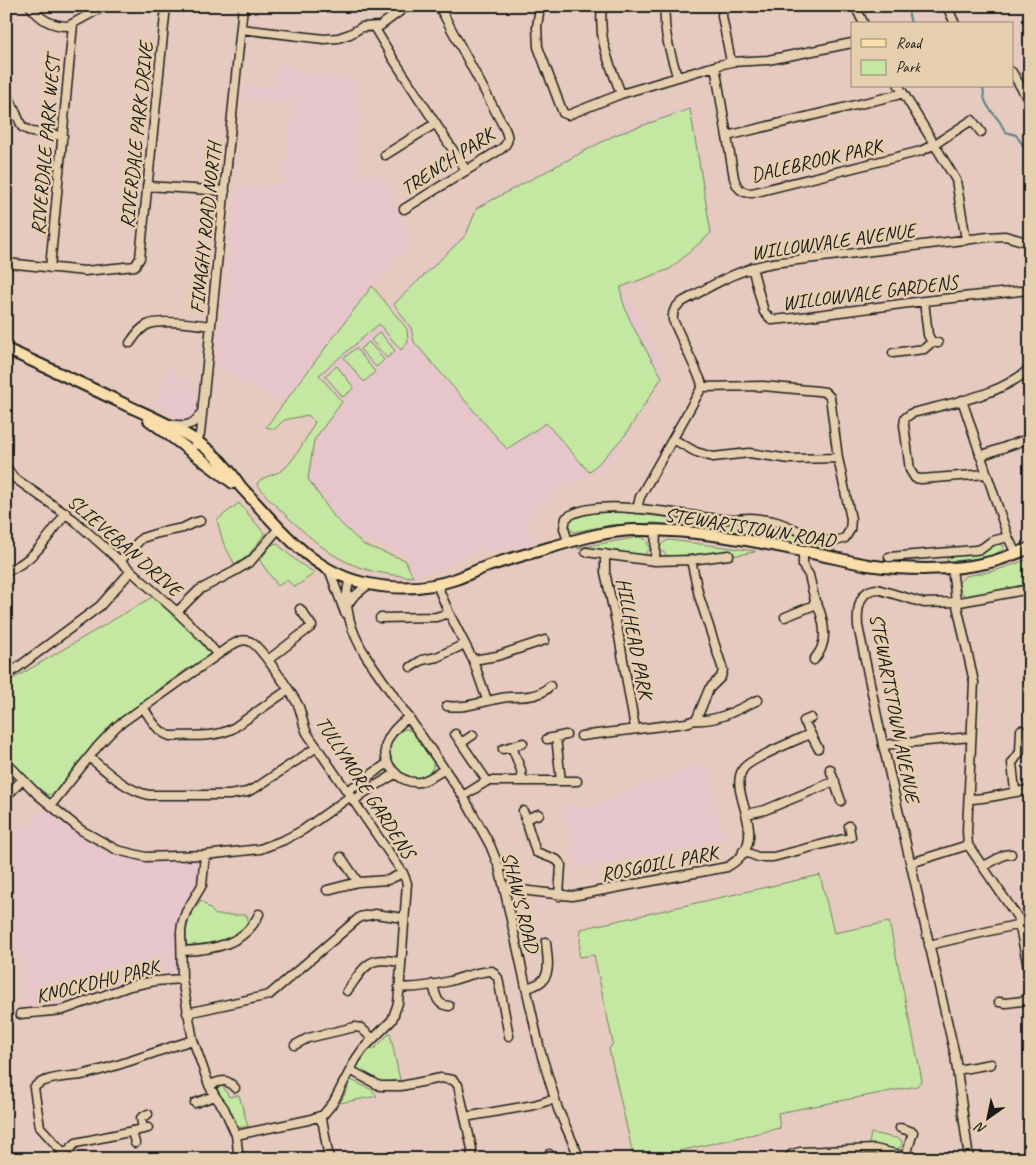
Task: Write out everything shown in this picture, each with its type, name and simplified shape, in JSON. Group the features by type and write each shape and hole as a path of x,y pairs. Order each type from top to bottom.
{"main road":[{"path":"6,349 167,423 198,441 220,461 241,487"},
{"path":"135,409 233,483 241,487"},
{"name":"STEWARTSTOWN ROAD","path":"241,487 302,551 328,569 350,579 399,588 437,585 517,556 609,532 656,530 686,533 761,543 870,565 910,568 952,568 987,563 1030,548"}],"street":[{"path":"30,6 40,19 63,26 73,24 105,6"},
{"name":"RIVERDALE PARK DRIVE","path":"50,268 85,272 135,266 140,258 166,6"},
{"name":"FINAGHY ROAD NORTH","path":"192,451 200,434 203,409 243,6"},
{"path":"242,30 324,39 338,38 362,27 375,27 386,24 407,6"},
{"name":"TRENCH PARK","path":"404,209 501,149 509,139 439,6"},
{"path":"540,6 537,27 538,47 563,113 568,115 621,94 715,66 731,62 768,60 851,43"},
{"path":"602,6 600,22 602,38 621,94"},
{"path":"666,6 665,32 677,76"},
{"path":"724,6 722,16 731,62"},
{"path":"855,6 863,22"},
{"path":"947,6 954,22"},
{"name":"RIVERDALE PARK WEST","path":"50,268 73,24"},
{"path":"375,27 376,32 466,170"},
{"name":"DALEBROOK PARK","path":"715,66 734,178 737,187 744,193 752,193 903,156 921,151 935,144"},
{"path":"1014,75 1030,103"},
{"path":"727,136 901,89 956,180 966,240"},
{"path":"6,90 22,127 32,132 63,136"},
{"path":"935,144 972,120 981,132"},
{"path":"385,155 436,123"},
{"path":"147,186 225,191"},
{"name":"WILLOWVALE AVENUE","path":"702,387 672,314 682,302 728,278 754,267 773,262 1005,236 1030,243"},
{"path":"6,264 50,268"},
{"name":"WILLOWVALE GARDENS","path":"754,267 753,272 764,312 772,320 1030,290"},
{"path":"893,353 924,349 935,342 928,335 924,301"},
{"path":"130,342 140,330 149,324 180,323 211,326"},
{"path":"987,474 916,478 910,470 904,425 905,418 912,413 993,390 1022,375 1030,368"},
{"path":"568,542 564,528 566,518 571,514 594,508 637,509 719,519 751,518 780,523 808,536 837,540 845,538 850,530 850,519 838,458 830,397 824,392 763,386 702,387 640,497 637,509"},
{"path":"962,400 1008,538 1016,554"},
{"path":"167,423 185,426 191,424 197,420 203,409"},
{"path":"980,456 1030,438"},
{"path":"673,439 696,452 713,457 749,453 790,459 838,458"},
{"name":"SLIEVEBAN DRIVE","path":"6,467 13,477 66,513 177,612 202,636 217,654"},
{"path":"6,572 28,561 66,513"},
{"path":"761,543 765,520"},
{"path":"120,561 142,538 183,528 200,521"},
{"path":"177,612 199,590 235,572 251,561 279,528"},
{"path":"655,561 656,530"},
{"path":"889,557 975,550 981,549 992,541 1008,538"},
{"path":"803,551 803,566 810,575 815,602 822,622 824,641 820,652 814,660"},
{"path":"586,552 655,561 691,560 729,555"},
{"name":"HILLHEAD PARK","path":"605,554 605,572 618,631 635,728"},
{"path":"691,560 699,596 723,670 721,677 708,688 699,715 695,720"},
{"path":"952,568 956,602 974,682 967,831 968,845 1012,907 1020,924 1030,976"},
{"name":"SHAW'S ROAD","path":"328,569 362,649 463,796 490,844 504,888 540,1050 554,1099 580,1159"},
{"path":"6,672 12,671 88,616 100,606 131,571"},
{"name":"SHAW'S ROAD","path":"350,579 346,592 350,624"},
{"path":"348,604 353,597 369,584"},
{"path":"437,585 473,660 487,700"},
{"name":"STEWARTSTOWN AVENUE","path":"956,602 924,602 877,589 868,591 860,601 857,612 858,626 883,745 958,1070 969,1159"},
{"path":"956,602 1030,589"},
{"path":"785,617 812,606 815,602"},
{"path":"268,660 312,626 300,609"},
{"path":"380,618 436,617 449,613"},
{"name":"TULLYMORE GARDENS","path":"217,654 243,640 251,641 257,646 298,707 306,733 404,873 407,883 398,1003 392,1020 359,1054 333,1103 319,1117"},
{"path":"473,660 496,656 545,640"},
{"path":"411,667 422,660 437,658 465,644"},
{"path":"51,806 89,757 117,726 217,654"},
{"path":"447,706 462,707 510,696 528,697 540,693 550,686"},
{"path":"143,707 160,731 170,736 223,733 232,729 288,690"},
{"path":"581,736 719,718 758,700"},
{"path":"409,717 393,730 385,749 388,763 395,774 405,780 421,782 445,769"},
{"path":"811,718 804,721 818,748"},
{"path":"1014,791 1012,763 1020,752 1020,730"},
{"path":"455,734 487,781"},
{"name":"ROSGOILL PARK","path":"504,888 559,896 585,895 721,869 733,864 744,851 749,834 747,814 739,781 742,770 752,762 810,734"},
{"path":"461,743 473,735"},
{"path":"547,739 566,736"},
{"path":"883,745 971,736"},
{"path":"556,737 561,781"},
{"path":"503,749 523,743"},
{"path":"512,746 522,781"},
{"path":"89,757 124,785 149,795 228,795 248,792 317,748"},
{"path":"6,762 22,780 81,830 117,850 146,857 245,852 260,849 284,840 303,830 351,796 388,763"},
{"path":"830,769 841,801"},
{"path":"351,796 362,794 395,774"},
{"path":"6,797 22,780"},
{"path":"463,796 487,781 577,781"},
{"path":"747,814 765,810 835,781"},
{"path":"969,799 988,798 1014,791 1030,790"},
{"path":"539,814 524,815 536,852 557,860 561,865 559,896"},
{"path":"744,851 758,857 773,857 851,837 849,826"},
{"path":"911,863 968,845"},
{"path":"984,866 1004,855 1011,854"},
{"path":"205,855 202,885 186,912 182,924 182,979 193,1040 209,1085 224,1108 236,1135 239,1159"},
{"path":"341,858 358,882"},
{"path":"327,890 358,882 388,880 404,873"},
{"path":"182,952 210,949 224,945 251,929 259,914"},
{"path":"188,1013 269,995 360,917 375,914 404,918"},
{"path":"929,945 1020,924"},
{"path":"526,988 540,984 547,975 546,942"},
{"path":"347,991 358,975 375,961 401,962"},
{"path":"399,987 410,988 433,984 488,971 496,974 509,1036"},
{"name":"KNOCKDHU PARK","path":"20,1014 62,1010 130,986 155,981 182,979"},
{"path":"433,984 437,1000 449,1006"},
{"path":"999,1002 1030,1000"},
{"path":"295,1045 308,1038 355,1027 361,1028 373,1039"},
{"path":"67,1156 40,1126 34,1088 36,1085 43,1081 91,1072 193,1040"},
{"path":"958,1070 992,1064"},
{"path":"350,1070 380,1086 401,1086 441,1078 453,1080 458,1085 472,1149 471,1159"},
{"path":"209,1085 224,1080 229,1081 235,1088"},
{"path":"195,1103 215,1096"},
{"path":"465,1118 534,1105 554,1099"},
{"path":"56,1159 67,1156 76,1143 146,1128 141,1118 148,1114"},
{"path":"236,1135 319,1117 323,1124 330,1159"},
{"path":"900,1128 913,1132 906,1156"},
{"path":"132,1131 135,1143"},
{"path":"1026,1159 1030,1140"},
{"path":"848,1159 851,1149"},
{"path":"788,1159 792,1154 800,1152 875,1149 916,1159"}],"shaded area":[{"path":"278,65 297,68 296,72 359,79 355,112 363,112 361,124 356,123 356,143 360,153 353,157 365,176 383,174 412,241 282,402 240,381 234,374 214,367 226,294 238,188 284,184 293,101 289,100 289,103 244,99 244,85 275,88"},
{"path":"692,104 713,234 671,271 624,288 667,372 606,469 560,488 524,524 536,544 491,553 483,546 445,567 413,577 408,557 344,530 316,499 304,474 314,436 342,402 319,375 379,324 401,349 408,342 407,328 390,303 464,233 475,207 614,132"},
{"path":"172,367 179,378 191,380 190,389 198,390 196,414 189,421 184,422 154,404"},
{"path":"706,760 725,842 576,868 574,840 559,805 580,805 581,809 591,807"},
{"path":"47,808 84,839 111,853 144,862 192,860 199,863 199,872 181,912 176,930 175,972 170,975 131,981 65,1005 28,1009 24,961 6,929 6,833 14,827 28,824"},
{"path":"10,1068 18,1159 6,1159 6,1071"}],"green space":[{"path":"690,109 711,233 670,269 621,287 630,320 662,377 626,434 589,472 546,423 507,449 414,342 411,328 394,304 466,235 477,208 615,135"},
{"path":"372,286 407,329 408,342 401,350 379,324 319,375 342,402 314,440 308,479 335,518 364,545 405,560 413,577 375,572 346,562 306,534 268,498 257,483 285,468 298,452 315,422 308,415 284,420 275,429 266,427"},
{"path":"380,332 395,351 387,358 371,340"},
{"path":"369,342 384,360 376,367 360,349"},
{"path":"356,348 375,372 364,382 344,358"},
{"path":"337,366 354,388 343,397 325,376"},
{"path":"239,503 264,533 249,555 235,565 223,542 217,520"},
{"path":"620,512 709,522 748,522 754,525 756,531 751,534 655,523 611,525 573,532 571,529 568,530 567,526 573,517 595,513"},
{"path":"779,527 805,537 834,543 835,552 770,537 767,534 772,528 779,529"},
{"path":"639,537 645,539 650,548 642,557 577,548"},
{"path":"669,540 755,552 732,556 730,551 669,557 659,548 664,542"},
{"path":"276,543 299,563 315,573 295,587 287,580 278,586 260,561 270,546"},
{"path":"995,544 1003,545 1004,548 986,557 947,561 947,556"},
{"path":"1030,559 1030,586 969,597 962,594 958,584 965,576 994,571"},
{"path":"154,596 201,638 210,654 209,657 188,671 187,669 155,692 156,695 85,758 82,758 54,793 48,795 34,785 6,755 6,683"},
{"path":"406,729 412,731 433,762 433,767 423,777 413,779 403,775 395,766 390,756 389,745 394,735"},
{"path":"820,875 834,933 889,922 922,1080 917,1086 778,1113 780,1128 644,1159 634,1159 609,1049 613,1043 594,955 579,957 581,929"},
{"path":"201,900 216,915 247,915 248,925 229,938 192,948 186,943 186,931 191,915"},
{"path":"390,1033 400,1080 379,1083 357,1069 356,1066 367,1050 374,1049"},
{"path":"351,1080 372,1090 377,1096 340,1103 348,1088 347,1083"},
{"path":"217,1086 223,1086 229,1097 239,1095 248,1127 238,1127 218,1091"},
{"path":"871,1133 900,1139 902,1146 897,1149 869,1144"}],"waterway":[{"path":"907,6 911,22"},
{"path":"984,88 987,105 1004,130 1016,135 1024,147 1026,159 1030,159"}]}
